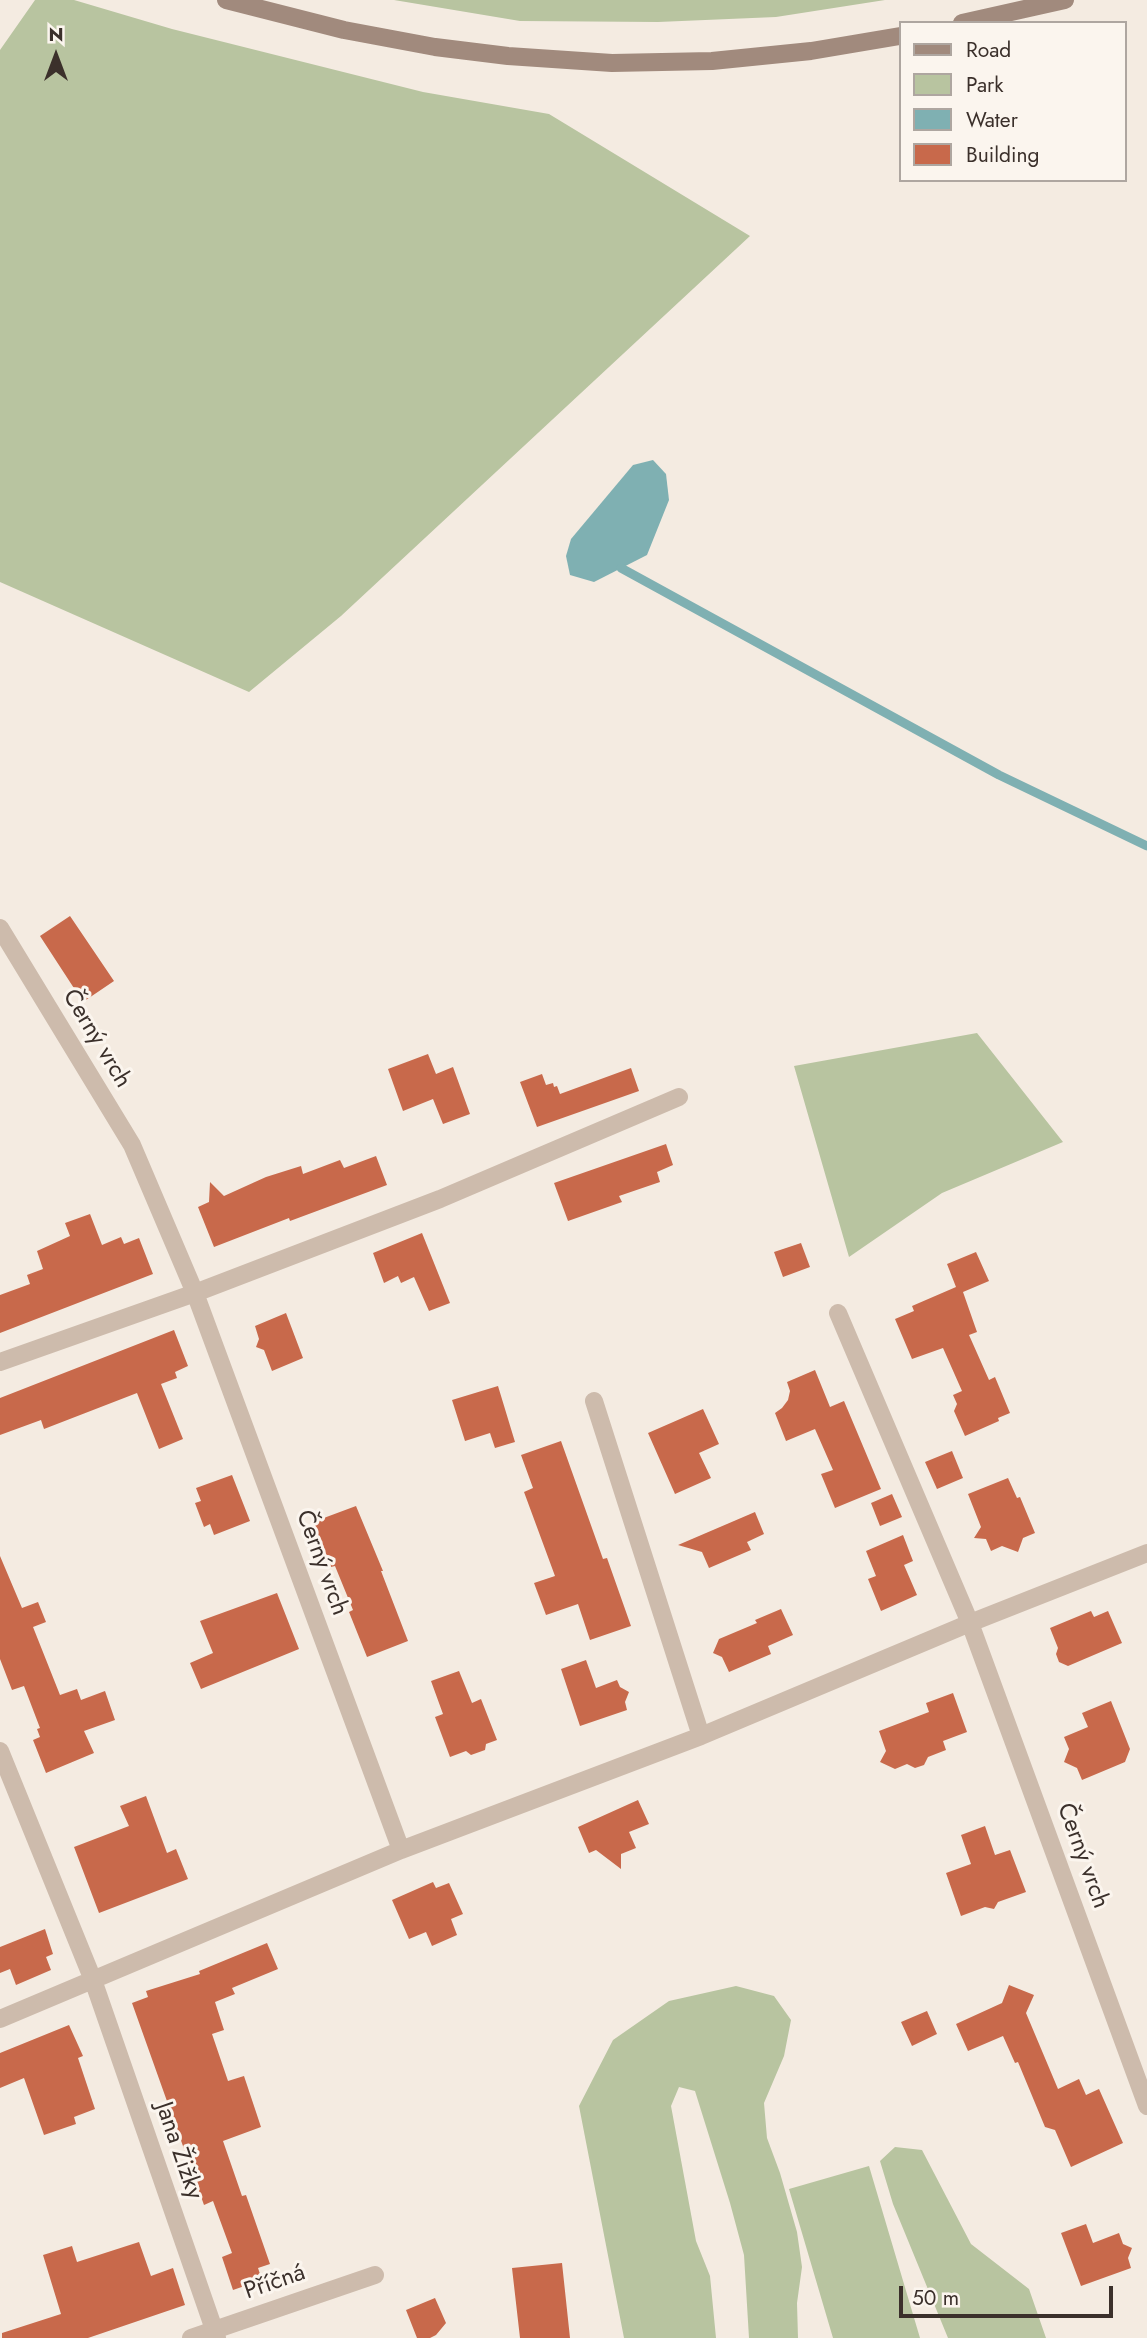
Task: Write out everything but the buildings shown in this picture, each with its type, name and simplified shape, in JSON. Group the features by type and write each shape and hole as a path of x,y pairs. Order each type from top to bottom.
{"main road":[{"path":"226,0 344,30 435,47 508,56 612,63 712,61 811,51 898,36"},
{"path":"971,21 1065,0"}],"street":[{"name":"Černý vrch","path":"0,928 132,1145 195,1293 401,1850"},
{"path":"0,1362 195,1293 440,1199 678,1097"},
{"name":"Černý vrch","path":"838,1313 970,1623 1147,2106"},
{"path":"594,1401 701,1736"},
{"path":"0,2020 401,1850 701,1736 970,1623 1147,1553"},
{"path":"0,1751 93,1980"},
{"name":"Jana Žižky","path":"93,1980 215,2334"},
{"name":"Příčná","path":"191,2338 215,2334 375,2275"}],"green space":[{"path":"35,0 74,0 172,29 423,92 549,114 750,236 341,616 249,692 0,582 0,50"},
{"path":"394,0 885,0 776,17 658,22 520,21"},
{"path":"977,1033 1063,1142 942,1193 849,1257 794,1066"},
{"path":"736,1986 774,1996 791,2020 784,2056 764,2103 767,2138 797,2232 802,2267 797,2303 798,2338 749,2338 744,2255 730,2203 695,2091 679,2087 671,2106 696,2241 710,2276 716,2338 624,2338 579,2106 613,2040 669,2001"},
{"path":"895,2147 922,2150 971,2244 1029,2289 1046,2338 948,2338 893,2204 880,2161"},
{"path":"869,2166 920,2338 833,2338 789,2189"}],"water":[{"path":"653,460 666,474 669,500 647,555 594,582 570,575 566,556 571,539 633,465"}],"waterway":[{"path":"621,568 999,775 1147,846"}]}
